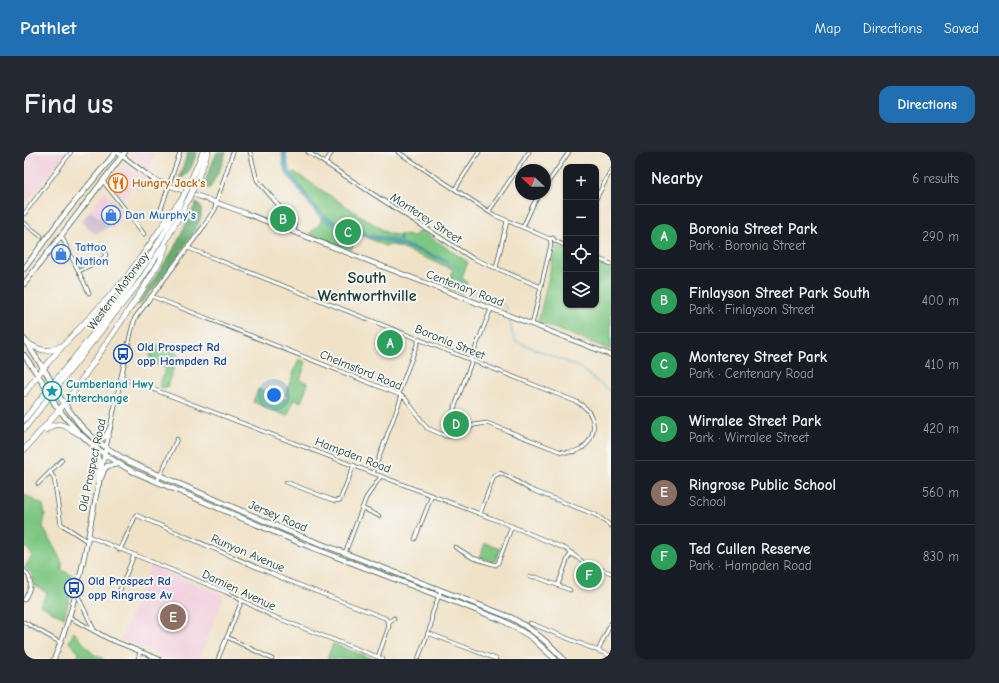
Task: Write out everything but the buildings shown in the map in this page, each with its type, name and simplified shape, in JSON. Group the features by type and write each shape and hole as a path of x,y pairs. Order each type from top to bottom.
{"highway":[{"path":"24,269 60,220 116,152"},
{"name":"Western Motorway","path":"192,186 203,152"},
{"name":"Western Motorway","path":"24,420 138,275 163,238 192,186 208,152"},
{"path":"24,284 123,154"},
{"path":"24,394 43,368 127,277 185,197"},
{"name":"Western Motorway","path":"24,429 133,291 171,234 185,197"},
{"path":"24,450 58,408 65,404 128,313 156,268 171,234"},
{"path":"25,340 35,348 48,351 55,350 62,346 72,336"},
{"name":"Jersey Road","path":"25,340 61,399 82,427 96,440 129,462 288,531 518,621 542,638 563,659"},
{"name":"Jersey Road","path":"24,355 38,374 58,408 79,434 119,464 157,482 290,538 492,616 514,626 537,642 555,659"},
{"path":"24,454 44,432 53,425 63,424 79,434"},
{"path":"96,440 105,437 110,428"},
{"path":"93,446 98,461 98,484"},
{"path":"98,484 106,466 119,464"}],"main road":[{"name":"Centenary Road","path":"116,152 123,154 154,180 611,355"},
{"name":"Old Prospect Road","path":"54,659 61,643 76,592 106,447"}],"street":[{"path":"24,214 72,152"},
{"path":"160,212 180,152"},
{"path":"216,203 233,152"},
{"path":"250,152 257,180 292,221 295,226 294,233"},
{"name":"Monterey Street","path":"308,152 469,257 540,287"},
{"path":"325,163 332,152"},
{"path":"398,152 489,211 563,245"},
{"path":"455,189 479,152"},
{"path":"489,211 529,152"},
{"path":"551,178 569,152"},
{"path":"599,193 611,170"},
{"path":"103,181 144,234"},
{"path":"523,227 536,200"},
{"name":"Old Prospect Road","path":"106,447 133,324 137,314 188,248 215,209 216,203"},
{"path":"496,268 508,221"},
{"path":"24,223 40,236"},
{"path":"61,235 89,293"},
{"path":"532,325 552,241"},
{"name":"Boronia Street","path":"188,248 581,404 592,418 594,429 583,447 576,451 568,452 559,451 488,424 474,425 457,436 444,436"},
{"path":"79,271 106,256 104,250"},
{"path":"599,259 611,264"},
{"name":"Chelmsford Road","path":"151,296 400,394 405,398 426,427 444,436"},
{"path":"444,436 491,309"},
{"path":"373,473 401,398 399,392 419,339"},
{"name":"Hampden Road","path":"121,376 512,526 564,548 575,554 584,563 611,573"},
{"path":"157,482 177,439"},
{"path":"38,484 62,460"},
{"path":"286,482 335,500 340,500 354,465"},
{"name":"Damien Avenue","path":"50,472 54,478 61,525 87,539 134,555 224,591 274,617 383,659"},
{"path":"480,514 494,476 500,473 529,489 596,515 611,526"},
{"path":"345,553 369,492 381,476"},
{"path":"415,539 432,495"},
{"path":"362,508 379,516"},
{"name":"Runyon Avenue","path":"120,550 136,515 284,579 385,618 389,622"},
{"path":"496,565 512,526"},
{"path":"455,547 473,558 496,565"},
{"path":"558,585 569,557 575,554"},
{"path":"118,595 134,555"},
{"path":"496,565 498,569"},
{"path":"24,570 29,576 31,582 24,600"},
{"path":"530,577 535,576 570,590"},
{"path":"418,659 432,624 432,613 442,590"},
{"path":"76,592 94,630"},
{"path":"218,659 242,600"},
{"path":"69,617 109,639 159,659"},
{"path":"378,657 389,628 389,622 394,618"},
{"path":"24,622 61,643"},
{"path":"530,623 611,656"},
{"path":"598,650 611,623"},
{"path":"428,633 496,659"},
{"path":"227,638 272,659"},
{"path":"138,659 140,652"}],"shaded area":[{"path":"24,152 66,152 24,206"},
{"path":"133,152 157,152 148,170 130,158 130,155"},
{"path":"125,165 144,178 138,193 133,186 123,200 111,182 122,166"},
{"path":"105,191 121,211 113,230 111,226 90,211"},
{"path":"90,211 111,226 96,234 81,222"},
{"name":"Tattoo Nation","path":"62,247 68,260 64,267 52,261"},
{"path":"151,566 224,595 199,659 173,659 121,639"}],"green space":[{"path":"188,152 197,152 191,168 184,177 179,178"},
{"path":"217,152 226,152 221,167 210,188 202,188"},
{"path":"294,172 389,234 414,236 420,230 468,262 462,277 467,283 462,293 446,287 453,269 393,245 385,246 364,236 357,236 351,250 309,234 321,222 320,213 292,175"},
{"path":"196,203 200,205 201,217 192,235 173,263 138,306 137,305 173,250"},
{"path":"556,246 563,249 563,308 599,308 599,263 611,268 611,350 538,322"},
{"path":"153,343 179,353 166,389 159,386 166,368 149,362"},
{"path":"299,359 306,362 300,380 308,383 301,402 294,399 287,416 253,402 258,389 287,400 288,396 285,395"},
{"path":"24,494 43,505 45,515 43,527 62,562 62,570 75,577 64,618 40,605 47,593 34,585 32,574 25,567 32,556 28,549 24,547"},
{"path":"485,543 500,549 495,561 493,562 480,557"},
{"path":"74,632 93,654 104,659 77,659 79,653 69,642"},
{"path":"333,644 373,659 327,659"}],"water":[{"path":"282,152 286,152 289,168 293,176 315,207 327,218 356,231 396,241 398,241 400,236 401,243 447,260 446,262 400,245 348,231 325,220 316,213 286,173 283,164"}],"waterway":[{"path":"445,261 458,268 461,281 471,291 498,301 508,310"},
{"path":"510,322 513,336 516,341 579,367 611,392"}],"place":[{"name":"Hungry Jack's","path":"118,183"},
{"name":"Dan Murphy's","path":"111,215"},
{"name":"Finlayson Street Park South","path":"283,219"},
{"name":"Monterey Street Park","path":"348,232"},
{"name":"Tattoo Nation","path":"61,254"},
{"name":"Boronia Street Park","path":"390,343"},
{"name":"Old Prospect Rd opp Hampden Rd","path":"123,354"},
{"name":"Cumberland Hwy Interchange","path":"52,391"},
{"name":"Wirralee Street Park","path":"456,424"},
{"name":"Ted Cullen Reserve","path":"589,575"},
{"name":"Old Prospect Rd opp Ringrose Av","path":"74,588"},
{"name":"Ringrose Public School","path":"173,617"}],"district":[{"name":"South Wentworthville","path":"367,287"}]}
